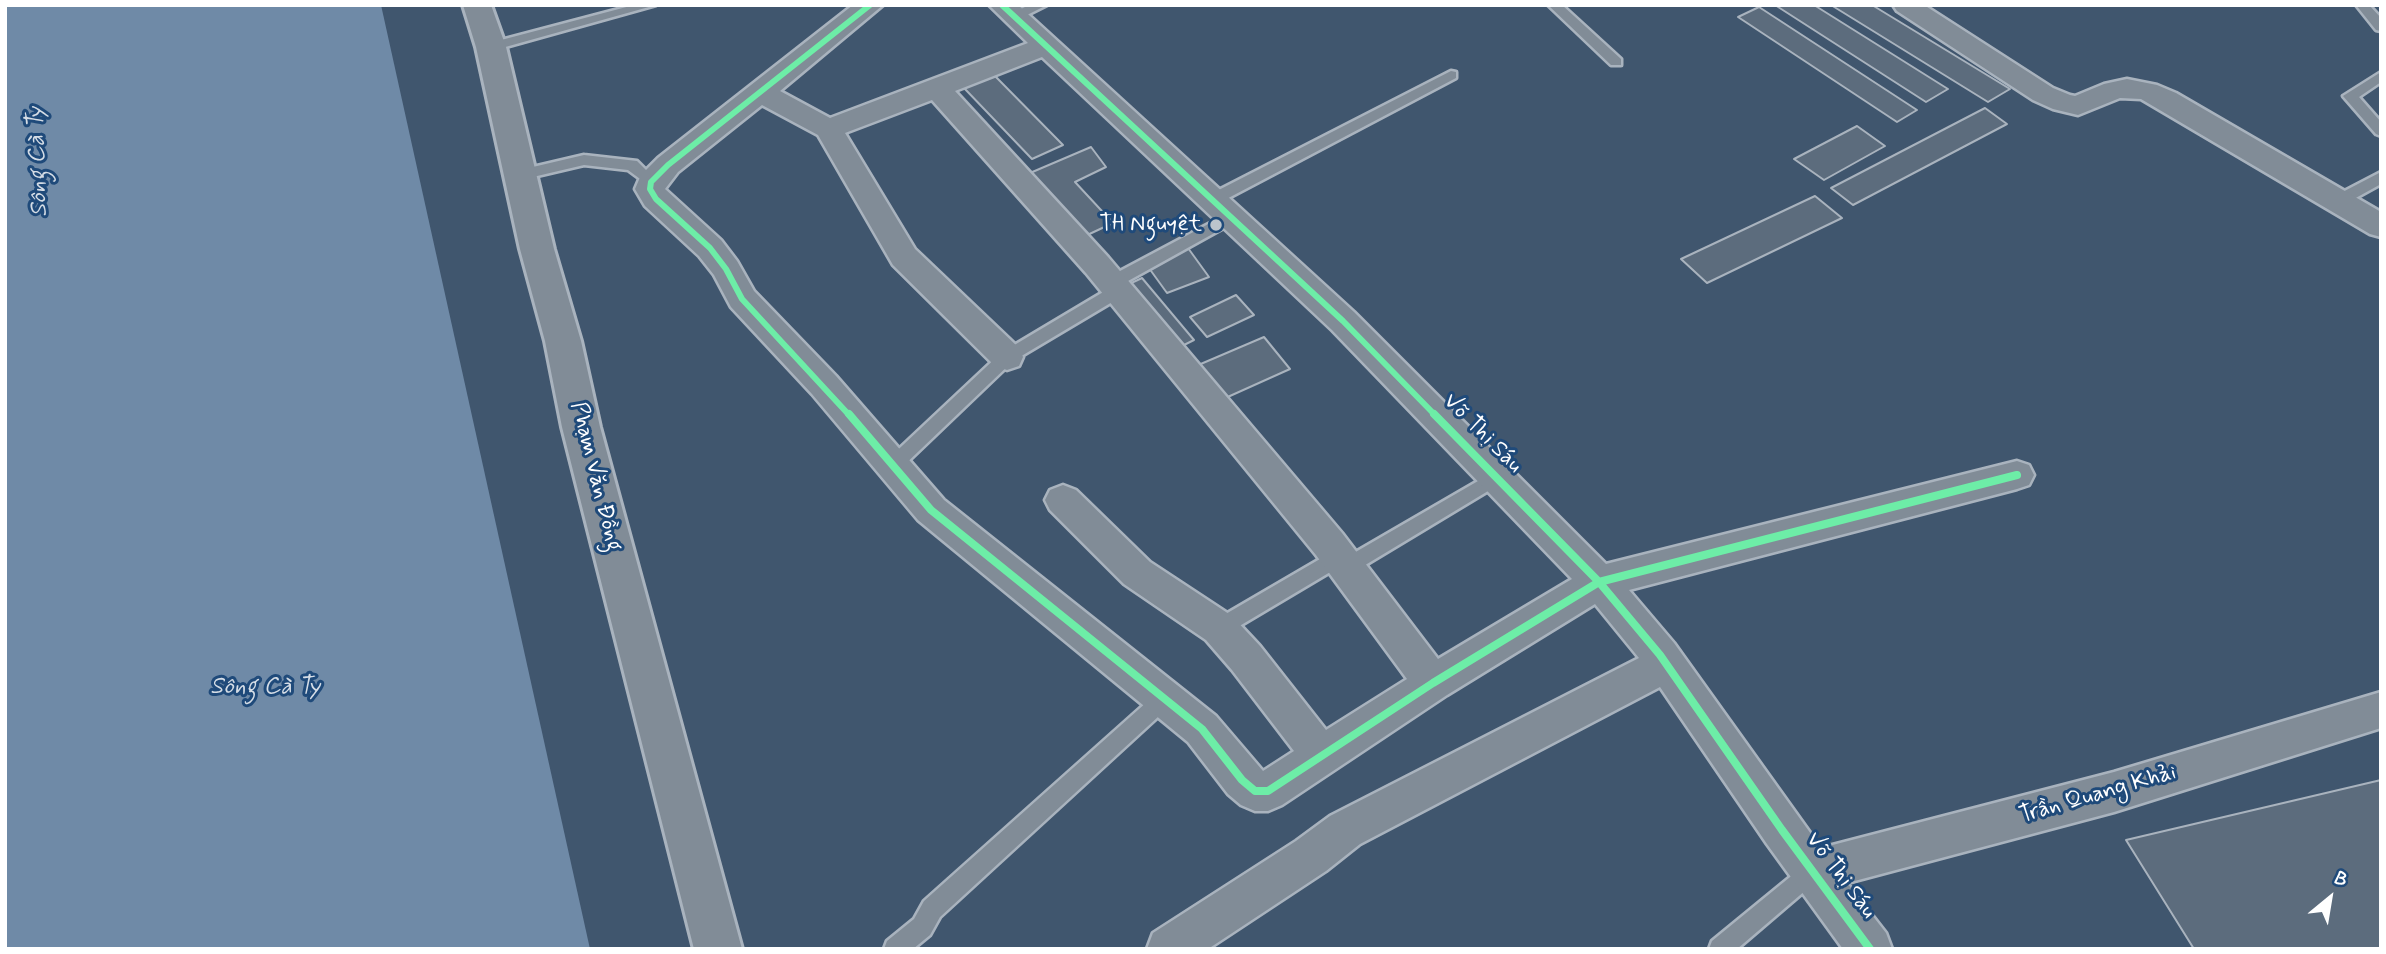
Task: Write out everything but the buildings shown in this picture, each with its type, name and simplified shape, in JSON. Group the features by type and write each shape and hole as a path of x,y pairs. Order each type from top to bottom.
{"street":[{"name":"Phạm Văn Đồng","path":"477,5 491,47 537,249 563,341 581,427 719,949"},
{"path":"870,5 668,165 651,182 650,189 656,199 710,248 726,269 742,299 824,385 932,510 1202,729 1242,780 1255,791 1268,791 1433,683 1599,582 2017,475"},
{"path":"1906,5 2053,98 2078,106 2113,90 2127,88 2147,91 2166,99 2381,226"},
{"name":"Võ Thị Sáu","path":"1019,9 1046,46 1343,321 1599,582 1666,664 1870,949"},
{"path":"828,129 1046,46"},
{"path":"937,89 997,152 1115,287 1342,562 1433,683"},
{"path":"761,92 828,129 904,257 1007,357"},
{"path":"1063,500 1137,573 1219,628 1246,658 1322,757"},
{"path":"1169,949 1311,856 1345,830 1666,664"},
{"name":"Trần Quang Khải","path":"1813,871 2114,792 2381,710"}],"lane":[{"path":"491,47 650,5"},
{"path":"1554,5 1616,62"},
{"path":"2362,5 2381,27"},
{"path":"892,466 1007,357 1115,287 1222,208 1451,75"},
{"path":"2381,76 2350,96 2381,131"},
{"path":"520,175 584,160 632,165 651,182"},
{"path":"2338,201 2381,177"},
{"path":"1219,628 1497,477"},
{"path":"895,949 922,927 932,909 1164,699"},
{"path":"1720,949 1813,871"}],"water":[{"name":"Sông Cà Ty","path":"5,5 381,5 590,949 5,949"}],"cycle path":[{"path":"870,5 668,165 651,182 650,189 656,199 710,248 726,269 742,299 824,385 931,510 1202,729 1242,780 1255,791 1268,791 1433,683 1599,582 2017,475"},
{"path":"1002,5 1343,321 1599,582 1660,655 1782,830 1870,949"}],"place":[{"name":"TH Nguyệt","path":"1216,225"}]}
